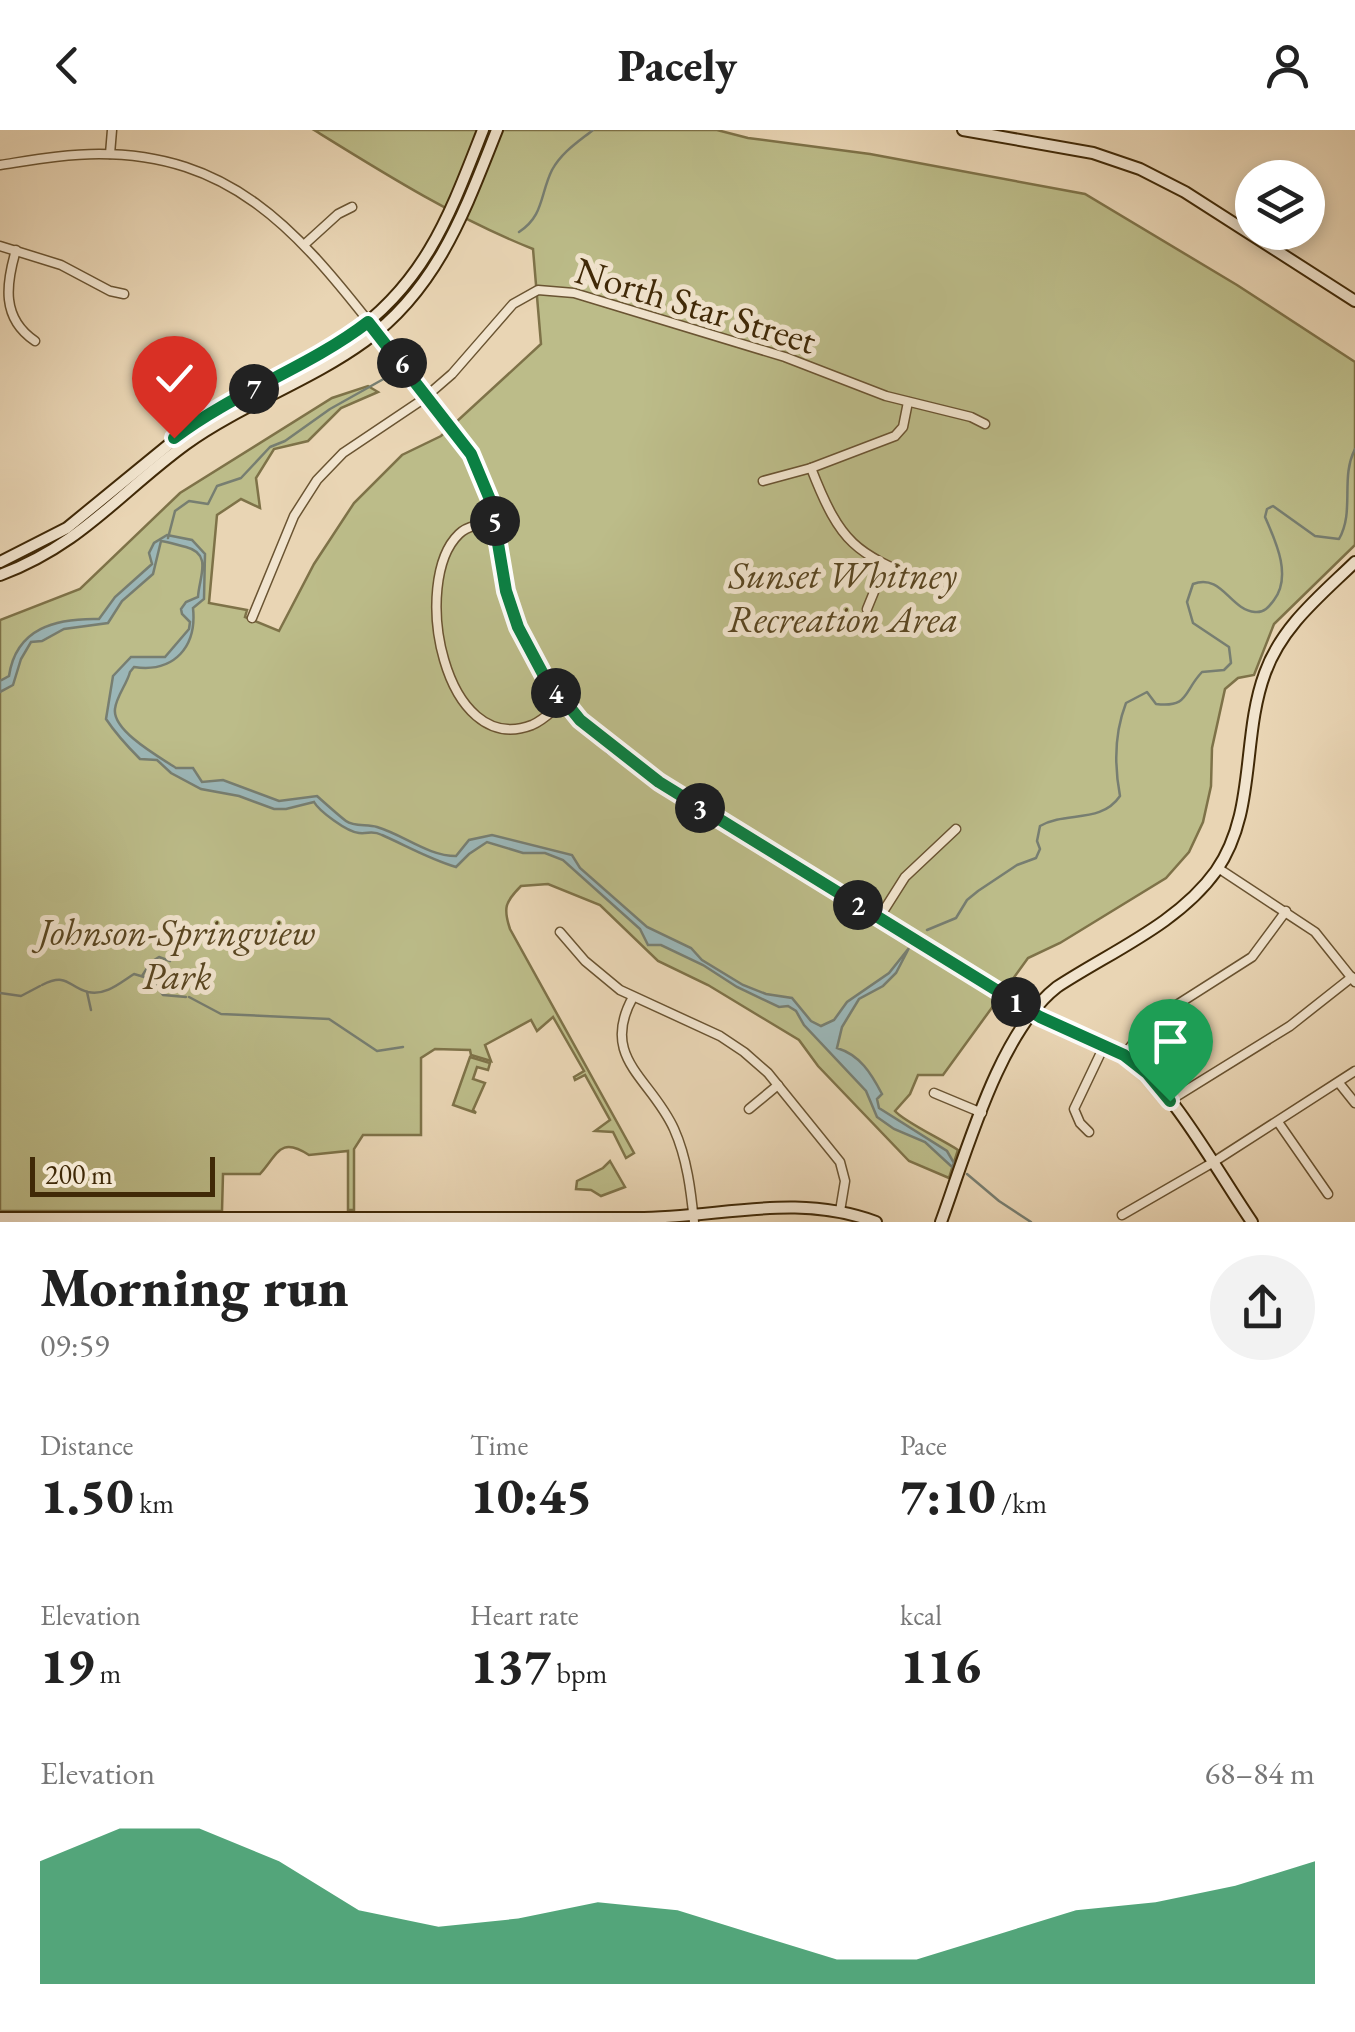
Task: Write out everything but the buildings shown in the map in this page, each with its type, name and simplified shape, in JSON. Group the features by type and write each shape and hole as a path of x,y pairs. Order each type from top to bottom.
{"street":[{"path":"110,154 112,130"},
{"path":"0,575 74,538 204,432 341,356 372,327 432,250 483,130"},
{"path":"0,562 67,528 199,420 372,327 412,298 442,257 497,130"},
{"path":"963,130 1094,153 1140,169 1170,183 1355,301"},
{"path":"0,165 110,154 180,166 222,183 270,212 305,244 471,454 483,479 495,523 512,610 534,658 563,702 594,734 659,782 878,918 1064,1030 1124,1055 1147,1073 1170,1101 1252,1222"},
{"path":"305,244 352,206"},
{"path":"0,246 62,264 110,292 124,294"},
{"path":"16,250 6,286 8,300 22,330 35,341"},
{"name":"North Star Street","path":"252,618 296,513 317,480 358,441 426,395 465,361 513,304 546,289 574,293 785,357 908,402 970,416 985,424"},
{"path":"763,481 895,436 903,427 908,402"},
{"path":"810,468 840,531 862,552 939,588"},
{"path":"495,523 470,527 458,534 440,576 435,613 455,690 480,719 513,728 536,723 563,702"},
{"path":"941,1222 1000,1067 1034,1012 1056,987 1179,910 1218,868 1241,815 1257,701 1274,651 1303,611 1355,562"},
{"path":"868,608 885,565"},
{"path":"878,918 912,869 956,829"},
{"path":"1170,1101 1290,1026 1353,979 1315,932 1218,868"},
{"path":"1124,1055 1150,1022 1252,957 1286,911"},
{"path":"560,932 595,970 632,997 731,1042 756,1062 840,1162 844,1181 840,1211"},
{"path":"632,997 620,1026 622,1049 675,1130 685,1162 694,1219"},
{"path":"1089,1132 1074,1109 1105,1044"},
{"path":"1122,1215 1212,1163 1355,1071"},
{"path":"1339,1083 1355,1103"},
{"path":"749,1110 778,1085"},
{"path":"934,1094 982,1113"},
{"path":"1278,1122 1328,1194"},
{"path":"8,1220 694,1219 778,1205 840,1211 876,1222"}],"green space":[{"name":"Sunset Whitney Recreation Area","path":"314,130 717,130 1085,194 1237,285 1355,362 1355,545 1274,624 1254,675 1238,678 1225,689 1212,748 1211,786 1203,822 1189,852 1166,878 1060,943 1028,958 943,1075 918,1075 910,1094 895,1111 958,1150 949,1178 909,1161 818,1066 799,1040 708,985 658,961 600,905 548,884 521,886 507,906 508,922 634,1153 626,1158 613,1132 595,1131 610,1120 585,1075 575,1080 584,1071 553,1017 537,1031 531,1020 485,1045 491,1061 471,1055 470,1050 435,1049 421,1058 421,1135 363,1135 354,1149 354,1210 348,1210 348,1151 309,1155 285,1147 260,1174 223,1174 222,1211 0,1211 0,620 80,589 180,493 332,398 368,386 378,392 341,408 308,441 274,449 256,478 260,508 241,499 217,515 209,603 247,610 245,617 279,631 314,564 354,503 402,455 441,436 541,344 533,249 448,209"},
{"path":"470,1057 490,1063 488,1070 477,1067 473,1079 485,1083 473,1110 476,1113 453,1105"},
{"path":"610,1161 625,1187 601,1196 591,1190 576,1189 577,1181"}],"water":[{"path":"167,535 192,540 205,554 204,599 193,608 191,634 180,654 161,666 134,667 130,672 115,709 129,735 176,768 193,768 202,782 223,780 279,801 317,796 349,823 377,827 436,853 456,856 469,840 492,835 572,855 580,868 647,927 691,948 702,960 743,985 792,998 811,1021 821,1026 834,1020 847,1002 889,973 909,948 896,973 883,986 859,999 842,1027 837,1048 852,1055 869,1072 882,1094 877,1099 879,1108 947,1151 954,1163 952,1167 925,1142 877,1117 866,1091 804,1025 796,1011 737,987 661,945 648,945 640,929 563,860 487,842 456,867 379,834 348,829 314,802 274,809 239,796 201,789 171,773 157,760 140,759 106,719 113,676 131,657 165,657 189,629 190,622 181,609 198,597 202,561 194,550 161,541 153,574 122,601 108,623 64,629 42,641 31,642 13,685 0,692 0,681 9,676 13,660 29,637 53,624 99,619 115,597 152,564 149,553 154,543"}],"waterway":[{"path":"519,232 537,212 556,164 593,130"},
{"path":"168,538 175,511 189,501 208,504 217,486 241,478 270,447 396,372"},
{"path":"927,930 956,918 978,891 1017,865 1036,858 1040,826 1093,814 1112,805 1120,796 1116,749 1126,703 1147,692 1156,704 1174,704 1202,672 1224,670 1231,663 1229,647 1193,623 1187,602 1193,584 1211,583 1246,610 1266,609 1282,580 1277,548 1265,517 1267,509 1273,506 1315,536 1339,539 1346,517 1348,471 1355,449"},
{"path":"142,976 159,957 170,961"},
{"path":"42,985 63,980 81,990 101,992 134,974 151,979 163,995 186,997"},
{"path":"0,993 21,996 40,986"},
{"path":"87,992 91,1010"},
{"path":"189,997 221,1014 329,1019 377,1051 403,1047"},
{"path":"967,1174 1031,1222"}],"route":[{"path":"174,438 368,322 471,454 491,502 506,591 518,627 543,674 580,720 659,782 1040,1017 1124,1055 1156,1082 1170,1101"}],"park label":[{"name":"Johnson-Springview Park","path":"177,953"}]}
